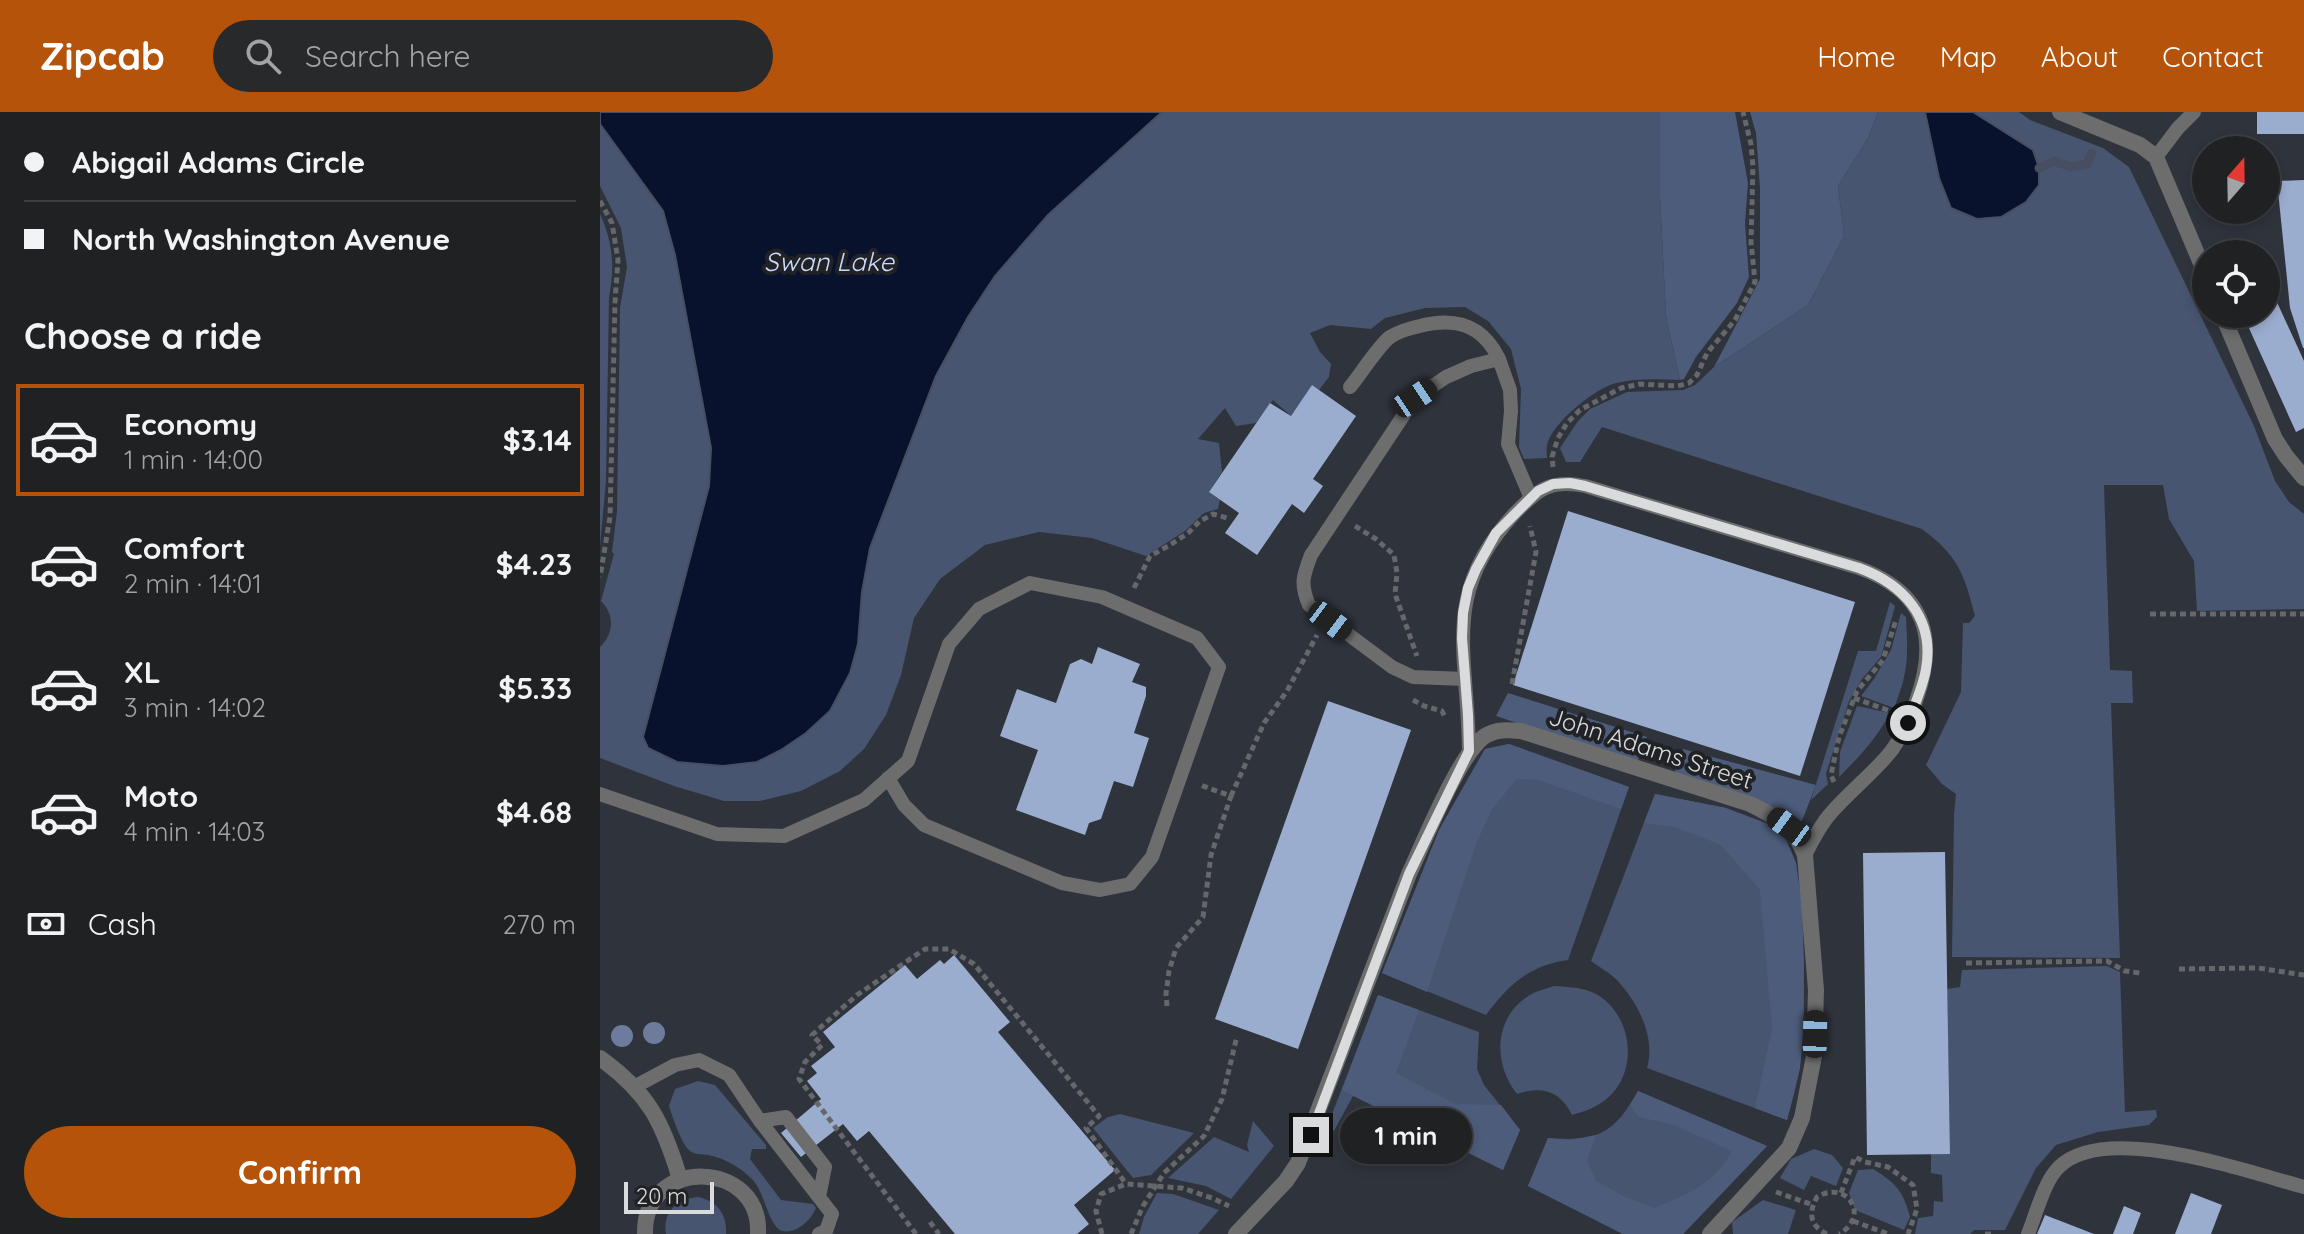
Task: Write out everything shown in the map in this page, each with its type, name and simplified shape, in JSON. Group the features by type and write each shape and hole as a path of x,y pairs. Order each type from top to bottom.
{"street":[{"path":"2060,112 2140,145 2156,157 2192,242"},
{"path":"2228,328 2275,439 2304,478"},
{"name":"John Adams Street","path":"1469,751 1485,736 1501,730 1521,731 1750,804 1789,827 1800,841 1805,855"},
{"path":"1236,1234 1286,1181 1298,1163 1409,874 1469,751"},
{"path":"1710,1234 1789,1148 1802,1118 1814,1056 1816,990 1805,855"},
{"path":"600,1058 634,1087 657,1116 680,1179"},
{"path":"642,1230 651,1205 663,1190 680,1179 697,1175 715,1176 745,1195 754,1211 758,1234"}],"lane":[{"path":"2156,157 2194,112"},
{"path":"1350,387 1389,338 1439,321 1456,322 1472,329 1494,348 1510,390 1508,444 1526,503"},
{"path":"1465,679 1413,677 1392,667 1309,605 1303,591 1304,575 1311,555 1415,398 1446,377 1499,359"},
{"path":"1469,751 1462,638 1468,588 1496,533 1526,503 1553,484 1585,486 1859,568 1896,586 1911,603 1923,623 1928,647 1926,670 1910,717 1893,749 1818,831 1805,855"},
{"path":"600,794 717,834 784,836 864,800 888,778 908,761 949,644 979,609 1030,583 1102,597 1197,638 1219,667 1152,857 1130,884 1100,890 1062,883 924,825 904,805 888,778"},
{"path":"634,1087 675,1065 699,1060 729,1075 760,1121 832,1214 826,1231 819,1234"},
{"path":"760,1121 786,1117 825,1167 819,1197"},
{"path":"2028,1234 2053,1173 2069,1158 2099,1149 2120,1147 2168,1152 2304,1187"}],"path":[{"path":"1553,484 1552,457 1567,423 1580,410 1621,388 1640,384 1678,386 1689,383 1697,375 1707,353 1735,320 1755,282 1751,242 1753,166 1743,112"},
{"path":"600,201 612,223 618,260 610,517 600,577"},
{"path":"1512,684 1536,552 1526,503"},
{"path":"1127,607 1150,556 1213,514 1227,518"},
{"path":"1338,515 1376,539 1394,555 1397,573 1395,594 1425,677"},
{"path":"1843,801 1831,775 1839,737 1857,691 1883,660 1903,594"},
{"path":"2150,614 2304,614"},
{"path":"1167,1006 1169,971 1176,948 1203,917 1211,855 1231,796 1264,723 1287,691 1318,633 1329,642"},
{"path":"1854,698 1910,717"},
{"path":"1412,699 1442,711 1469,751"},
{"path":"1199,785 1231,796"},
{"path":"916,1234 799,1079 805,1062 822,1045 812,1035 857,995 925,949 949,949 974,964 1099,1116 1086,1128 1126,1184"},
{"path":"1966,963 2107,961 2125,971 2140,973"},
{"path":"2179,969 2258,968 2304,975"},
{"path":"1131,1234 1143,1206 1164,1173 1204,1136 1222,1099 1237,1036"},
{"path":"1841,1193 1855,1157 1888,1167 1913,1185 1917,1209 1908,1234"},
{"path":"1102,1234 1096,1211 1101,1194 1126,1184 1182,1188 1229,1206"},
{"path":"1756,1185 1813,1205"},
{"path":"1827,1234 1818,1232 1811,1214 1817,1197 1824,1193 1841,1193 1853,1204 1853,1221 1839,1234"},
{"path":"1853,1221 1888,1234"},
{"path":"930,1222 939,1234"}],"shaded area":[{"path":"600,112 2304,112 2304,1234 600,1234"},
{"path":"600,112 1660,112 1660,197 1666,316 1680,380 1624,381 1607,386 1565,417 1547,445 1547,458 1524,459 1519,447 1521,389 1511,349 1488,321 1465,307 1425,308 1385,318 1371,329 1330,325 1310,333 1331,364 1329,377 1319,390 1312,386 1291,416 1273,400 1256,423 1236,426 1225,408 1198,439 1219,443 1222,472 1209,492 1220,500 1218,509 1204,513 1185,531 1146,556 1092,538 1039,532 985,545 940,579 914,618 901,675 886,715 864,749 840,771 801,791 760,801 724,801 600,758 600,647 608,636 611,624 609,612 601,601 614,554 620,308 627,267 621,228 600,186"},
{"path":"1660,112 1735,112 1748,183 1745,223 1749,277 1737,303 1696,357 1684,379 1680,380 1666,316 1660,197"},
{"path":"1750,112 1878,112 1868,138 1838,186 1844,236 1808,305 1714,367 1760,279 1760,188 1756,133"},
{"path":"1878,112 2019,112 2030,120 2103,148 2129,167 2192,298 2192,328 2207,328 2254,426 2275,481 2289,502 2304,514 2304,609 2197,611 2194,561 2169,519 2163,485 2104,485 2110,670 2132,671 2133,703 2111,703 2120,958 1952,957 1956,794 1942,784 1926,765 1961,692 1963,623 1969,623 1975,616 1958,566 1944,548 1922,529 1602,427 1580,462 1566,462 1560,448 1590,409 1627,392 1683,390 1695,385 1714,367 1808,305 1844,236 1838,186 1868,138"},
{"path":"600,214 610,245 612,276 606,481 600,546"},
{"path":"1890,602 1895,606 1881,657 1862,679 1849,701 1826,774 1828,784 1811,800 1858,651 1876,651"},
{"path":"1901,613 1906,617 1906,663 1894,708 1861,696 1891,650"},
{"path":"1508,693 1647,737 1637,763 1496,716"},
{"path":"1857,706 1890,713 1867,747 1839,777 1840,752"},
{"path":"1509,744 1629,787 1568,960 1542,966 1521,978 1486,1015 1382,973 1439,830 1485,749"},
{"path":"1509,744 1629,787 1621,809 1538,780 1517,779 1492,809 1476,844 1427,992 1382,973 1439,830 1485,749"},
{"path":"1683,749 1816,785 1800,826 1784,813 1674,774"},
{"path":"1655,794 1726,808 1796,863 1804,1015 1800,1066 1787,1120 1647,1068 1649,1044 1638,1010 1617,980 1591,961"},
{"path":"1655,794 1726,808 1782,829 1796,863 1802,904 1803,1024 1800,1068 1787,1120 1755,1108 1772,1029 1760,890 1721,845 1675,827 1644,823"},
{"path":"2107,966 2120,972 2125,1112 2156,1110 2157,1117 2149,1125 2098,1132 2056,1145 2036,1168 2005,1230 1974,1230 1970,1234 1915,1234 1918,1218 1933,1216 1934,1201 1943,1202 1942,1175 1931,1173 1931,1153 1950,1153 1947,989 1960,987 1962,970"},
{"path":"1554,986 1586,990 1609,1004 1619,1017 1628,1047 1627,1063 1614,1092 1598,1105 1572,1115 1562,1100 1549,1092 1534,1090 1517,1094 1503,1067 1501,1053 1501,1038 1512,1011 1536,992"},
{"path":"1378,995 1479,1032 1477,1069 1484,1085 1520,1130 1503,1170 1353,1096 1334,1131 1330,1128 1329,1122"},
{"path":"1378,995 1419,1010 1396,1073 1455,1104 1501,1105 1520,1130 1503,1170 1342,1090"},
{"path":"698,1081 715,1085 766,1145 766,1149 752,1149 750,1159 781,1200 813,1204 816,1208 803,1225 788,1231 777,1228 760,1192 747,1175 726,1161 694,1153 687,1148 669,1106 675,1089"},
{"path":"1638,1091 1767,1146 1683,1234 1623,1234 1528,1186 1548,1138 1579,1138 1602,1132 1621,1117"},
{"path":"1638,1091 1767,1146 1683,1234 1623,1234 1528,1186 1548,1138 1570,1140 1596,1135 1587,1160 1596,1181 1625,1197 1654,1208 1689,1193 1709,1180 1732,1151 1671,1124 1638,1117 1630,1105"},
{"path":"1120,1114 1194,1133 1151,1175 1133,1178 1093,1128 1108,1117"},
{"path":"1253,1121 1274,1146 1231,1199 1206,1186 1168,1178 1214,1137 1249,1152 1247,1145"},
{"path":"1814,1149 1832,1155 1843,1168 1836,1186 1811,1176 1804,1190 1780,1178 1791,1159"},
{"path":"1873,1169 1893,1183 1901,1194 1910,1217 1904,1230 1855,1210 1849,1193 1858,1170"},
{"path":"1157,1193 1173,1194 1219,1210 1198,1234 1139,1234"},
{"path":"698,1197 720,1210 725,1220 726,1234 666,1234 666,1219 673,1208"},
{"path":"1763,1200 1796,1210 1788,1234 1733,1234 1732,1222"}],"water":[{"name":"Swan Lake","path":"600,112 1162,112 1048,215 995,276 968,317 936,376 870,548 862,592 858,644 850,673 830,711 806,733 757,762 723,766 677,762 648,748 643,737 709,486 711,448 675,255 663,211 600,124"},
{"path":"1925,112 1973,112 2033,150 2039,168 2039,185 2026,202 2001,217 1977,219 1951,208 1939,178"}],"building":[{"path":"2257,112 2304,112 2304,134 2257,134"},
{"path":"2304,180 2304,348 2290,308 2280,181"},
{"path":"2280,309 2304,361 2304,428 2296,432 2249,328 2280,328"},
{"path":"1312,385 1356,416 1313,479 1323,486 1304,513 1292,504 1257,555 1225,533 1239,513 1209,492 1270,403 1291,416"},
{"path":"1568,511 1855,602 1800,776 1513,685"},
{"path":"1098,647 1140,664 1132,682 1146,687 1146,696 1134,733 1149,738 1133,787 1114,781 1101,819 1089,823 1085,835 1016,810 1038,750 1000,736 1017,689 1056,703 1070,664 1081,659 1092,664"},
{"path":"1328,701 1411,730 1298,1049 1215,1019"},
{"path":"1945,852 1950,1154 1867,1155 1863,853"},
{"path":"954,955 1010,1022 998,1032 1115,1170 1074,1205 1089,1224 1077,1234 955,1234 869,1131 857,1141 843,1124 801,1157 781,1133 821,1099 807,1081 817,1073 811,1066 835,1047 823,1032 905,965 917,979 940,960 944,964"},
{"path":"2191,1193 2222,1205 2211,1234 2175,1234"},
{"path":"2124,1206 2141,1213 2133,1234 2113,1234"},
{"path":"2045,1215 2094,1234 2037,1234"}],"waterway":[{"path":"2039,168 2054,161 2071,167 2087,164 2092,153"}],"route":[{"path":"1311,1135 1409,874 1469,751 1462,638 1468,588 1496,533 1538,491 1553,484 1585,486 1859,568 1896,586 1923,623 1928,647 1926,670 1908,723"}]}
